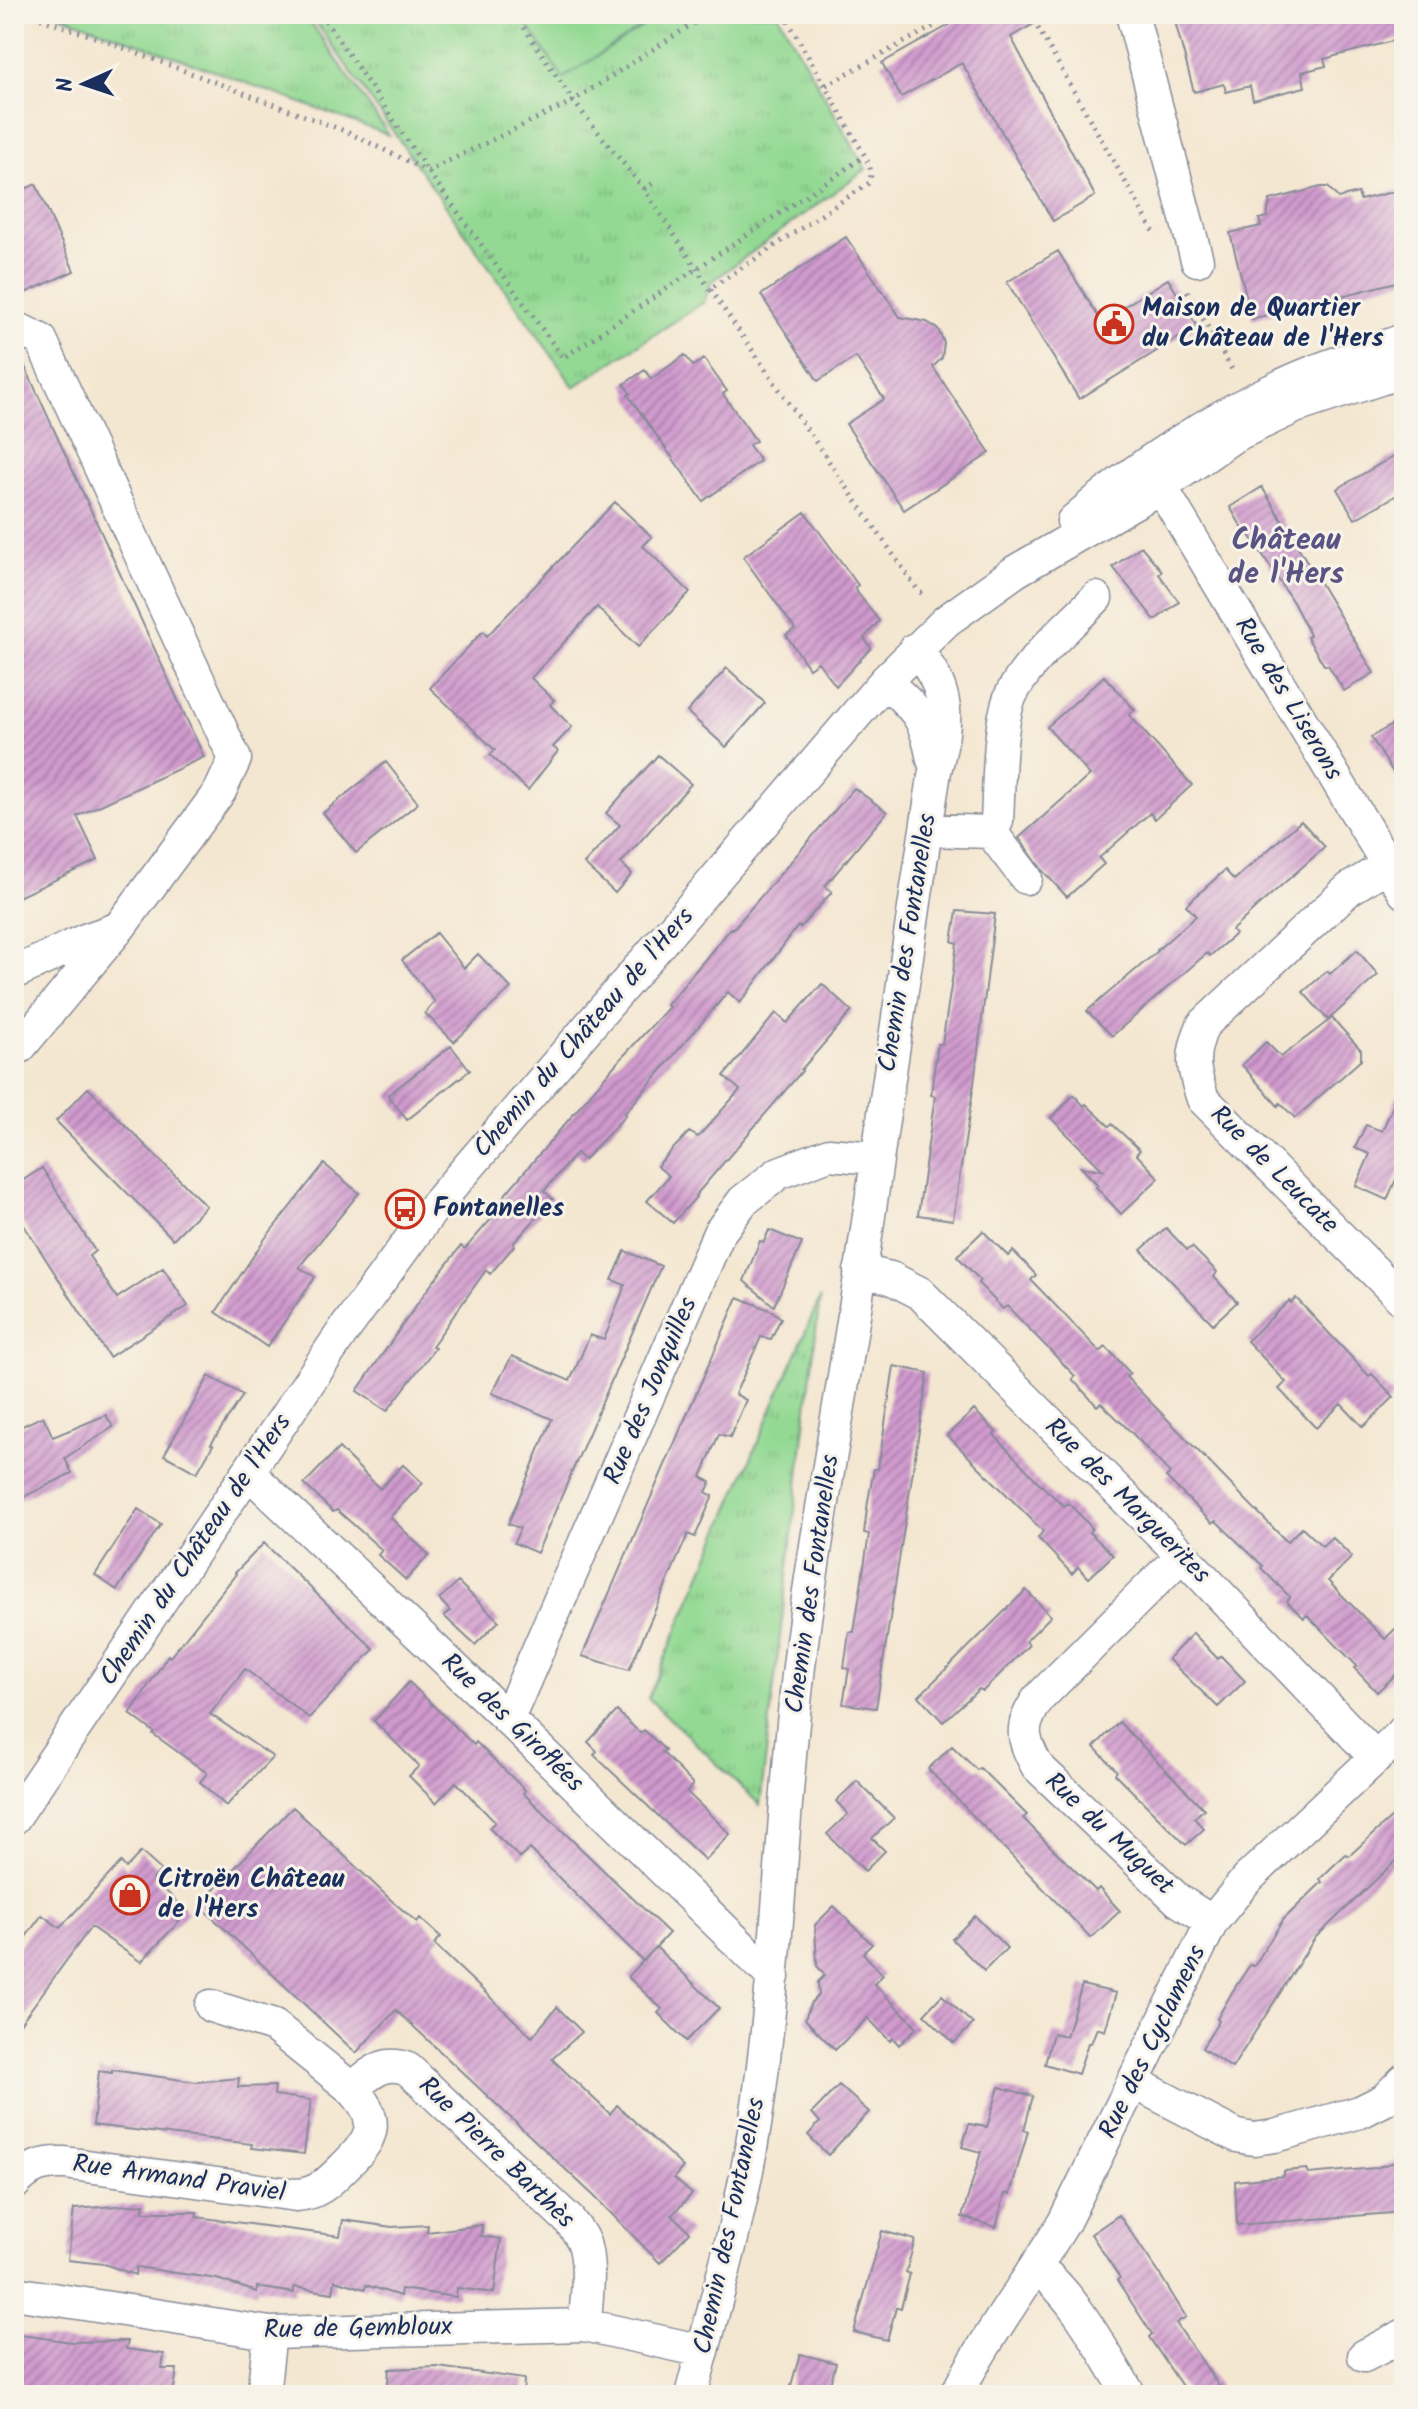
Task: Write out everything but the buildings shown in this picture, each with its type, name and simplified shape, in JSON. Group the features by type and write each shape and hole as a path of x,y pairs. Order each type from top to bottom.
{"street":[{"path":"1132,14 1190,272"},
{"path":"14,327 41,340 235,759 220,791 119,928 20,1047 14,1050"},
{"name":"Chemin du Château de l'Hers","path":"17,1808 342,1333 434,1207 915,649 946,621 1155,475 1223,416 1289,382 1404,340"},
{"name":"Chemin du Château de l'Hers","path":"1155,475 1295,407 1404,371"},
{"name":"Rue des Liserons","path":"1155,475 1396,878"},
{"path":"991,832 997,821 1005,714 1012,693 1028,669 1096,598"},
{"name":"Chemin des Fontanelles","path":"691,2395 732,2239 750,2156 773,1977 787,1786 805,1614 935,771 944,735 944,704 935,676 915,649"},
{"name":"Chemin des Fontanelles","path":"885,681 921,718 928,732 935,771"},
{"path":"926,830 991,832"},
{"path":"991,832 1026,878"},
{"name":"Rue de Leucate","path":"1396,878 1349,889 1203,1025 1193,1049 1195,1075 1203,1099 1398,1281"},
{"path":"14,973 119,928"},
{"name":"Rue des Jonquilles","path":"508,1719 719,1233 743,1201 779,1173 829,1154 875,1158"},
{"name":"Rue des Marguerites","path":"860,1271 891,1278 920,1293 1182,1555 1376,1758"},
{"name":"Rue des Giroflées","path":"248,1472 773,1977"},
{"name":"Rue du Muguet","path":"1182,1555 1038,1699 1025,1720 1026,1746 1037,1766 1178,1900 1212,1922"},
{"name":"Rue des Cyclamens","path":"956,2395 978,2354 1064,2222 1212,1922 1246,1880 1404,1731"},
{"path":"211,2006 274,2026 351,2088"},
{"name":"Rue Pierre Barthès","path":"351,2088 383,2066 396,2064 408,2069 569,2220 585,2245 585,2325"},
{"path":"1133,2082 1237,2136 1254,2139 1360,2112 1397,2096"},
{"name":"Rue Armand Praviel","path":"14,2184 32,2167 47,2162 296,2195 308,2194 328,2183 363,2149 370,2132 370,2116 365,2102 351,2088"},
{"path":"1037,2267 1071,2301 1130,2395"},
{"name":"Rue de Gembloux","path":"14,2293 270,2333 585,2325 703,2351"},
{"path":"263,2395 270,2333"},
{"path":"1364,2356 1404,2335"}],"path":[{"path":"17,14 89,35 345,131 428,171"},
{"path":"321,14 428,171 563,358 865,156"},
{"path":"515,14 573,101 644,189 917,589 935,606"},
{"path":"428,171 573,101 708,14"},
{"path":"710,289 869,183 871,177 871,167 784,14"},
{"path":"826,85 956,14"},
{"path":"1030,14 1160,243"},
{"path":"644,189 657,181"},
{"path":"1190,272 1236,378"}],"green space":[{"path":"57,14 305,14 389,135"},
{"path":"310,14 520,14 563,78 661,14 778,14 866,169 711,282 704,302 574,387"},
{"path":"520,14 661,14 563,78"},
{"path":"820,1298 760,1805 648,1698"}],"place":[{"name":"Maison de Quartier du Château de l'Hers","path":"1114,324"},
{"name":"Fontanelles","path":"405,1209"},
{"name":"Citroën Château de l'Hers","path":"130,1895"}],"district":[{"name":"Château de l'Hers","path":"1286,558"}]}
